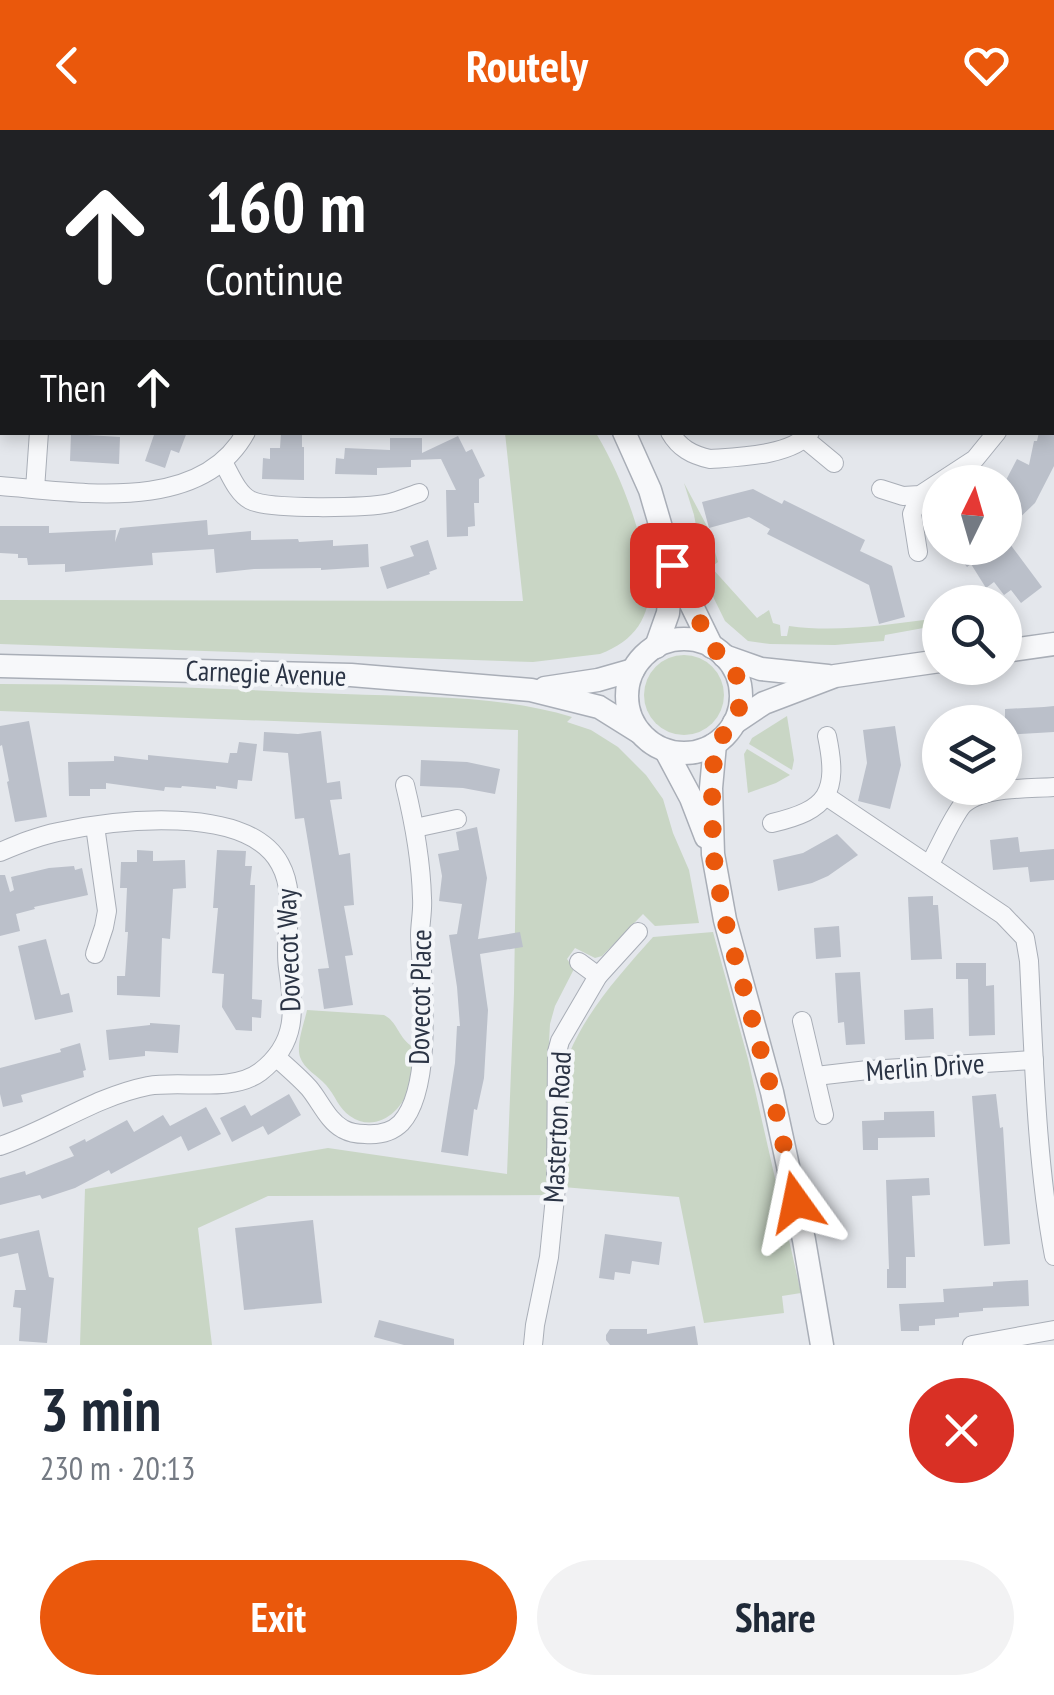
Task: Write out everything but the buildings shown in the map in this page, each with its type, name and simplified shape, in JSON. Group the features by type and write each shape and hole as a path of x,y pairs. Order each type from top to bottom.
{"street":[{"path":"35,489 39,435"},
{"path":"0,486 100,494 143,492 193,480 224,462 244,435"},
{"path":"625,435 650,490 672,565 738,680 739,710 734,723"},
{"path":"672,435 682,448 710,459 778,450 808,436 834,463"},
{"path":"881,489 902,496 920,495 975,459 994,435"},
{"path":"224,462 244,494 265,504 388,504 419,493"},
{"path":"918,552 912,514 920,495"},
{"path":"656,647 668,613 672,565"},
{"path":"835,676 761,668 698,642 670,641 643,657 633,670 627,702 631,718 652,743 666,750 691,753 715,744 734,723 764,702 835,676 922,664"},
{"path":"1022,649 1054,644"},
{"name":"Carnegie Avenue","path":"0,666 351,676 531,690 600,707 640,732"},
{"name":"Carnegie Avenue","path":"531,690 598,680 633,670"},
{"path":"772,823 810,811 826,796 832,770 827,736"},
{"path":"715,744 713,854 725,920 772,1092 822,1345"},
{"path":"666,750 691,798 713,854"},
{"name":"Dovecot Place","path":"276,1056 344,1130 376,1135 389,1131 400,1124 410,1109 424,1029 422,890 405,785"},
{"path":"930,864 961,808 974,797 1054,787"},
{"path":"826,796 1004,914 1024,938 1029,961 1034,1060 1046,1133 1047,1220 1054,1256"},
{"path":"415,828 457,818"},
{"name":"Dovecot Way","path":"0,852 56,832 154,821 201,824 252,836 272,851 286,876 290,905 286,947 294,1006 288,1034 276,1056"},
{"path":"94,826 106,918 94,954"},
{"name":"Masterton Road","path":"533,1345 549,1257 556,1187 556,1052 598,976 638,932"},
{"path":"579,962 598,976"},
{"path":"802,1022 824,1115"},
{"path":"0,1146 113,1095 152,1086 246,1081 276,1056"},
{"name":"Merlin Drive","path":"816,1076 1034,1060"},
{"path":"972,1345 1054,1330"}],"green space":[{"path":"505,435 597,435 628,502 650,574 648,602 640,624 624,641 600,654 533,662 0,644 0,600 523,601"},
{"path":"684,483 708,528 718,562 711,567 757,618 769,610 773,623 780,625 781,636 787,636 789,626 846,628 922,620 922,628 885,635 884,641 835,645 748,641 725,621 695,560 702,557"},
{"path":"684,655 699,658 712,667 721,680 721,710 712,723 699,732 684,735 669,732 656,723 647,710 644,695 647,680 656,667 669,658"},
{"path":"0,684 488,701 572,717 567,722 591,730 618,747 663,799 689,870 699,923 655,926 643,914 602,956 595,958 575,948 567,959 574,969 550,1024 549,1195 268,1196 198,1228 212,1345 80,1345 85,1189 328,1148 507,1174 518,730 0,711"},
{"path":"787,716 792,770 749,744 752,738"},
{"path":"747,749 790,775 748,793 744,754"},
{"path":"713,932 748,1059 801,1293 782,1296 784,1313 704,1323 679,1197 563,1187 569,1054 585,1022 653,937"},
{"path":"307,1010 384,1015 413,1047 406,1095 387,1118 369,1123 346,1113 305,1065 299,1046"}],"route":[{"path":"672,565 712,647 733,667 738,680 739,710 734,723 715,744 713,854 725,920 772,1092 796,1202"}]}
